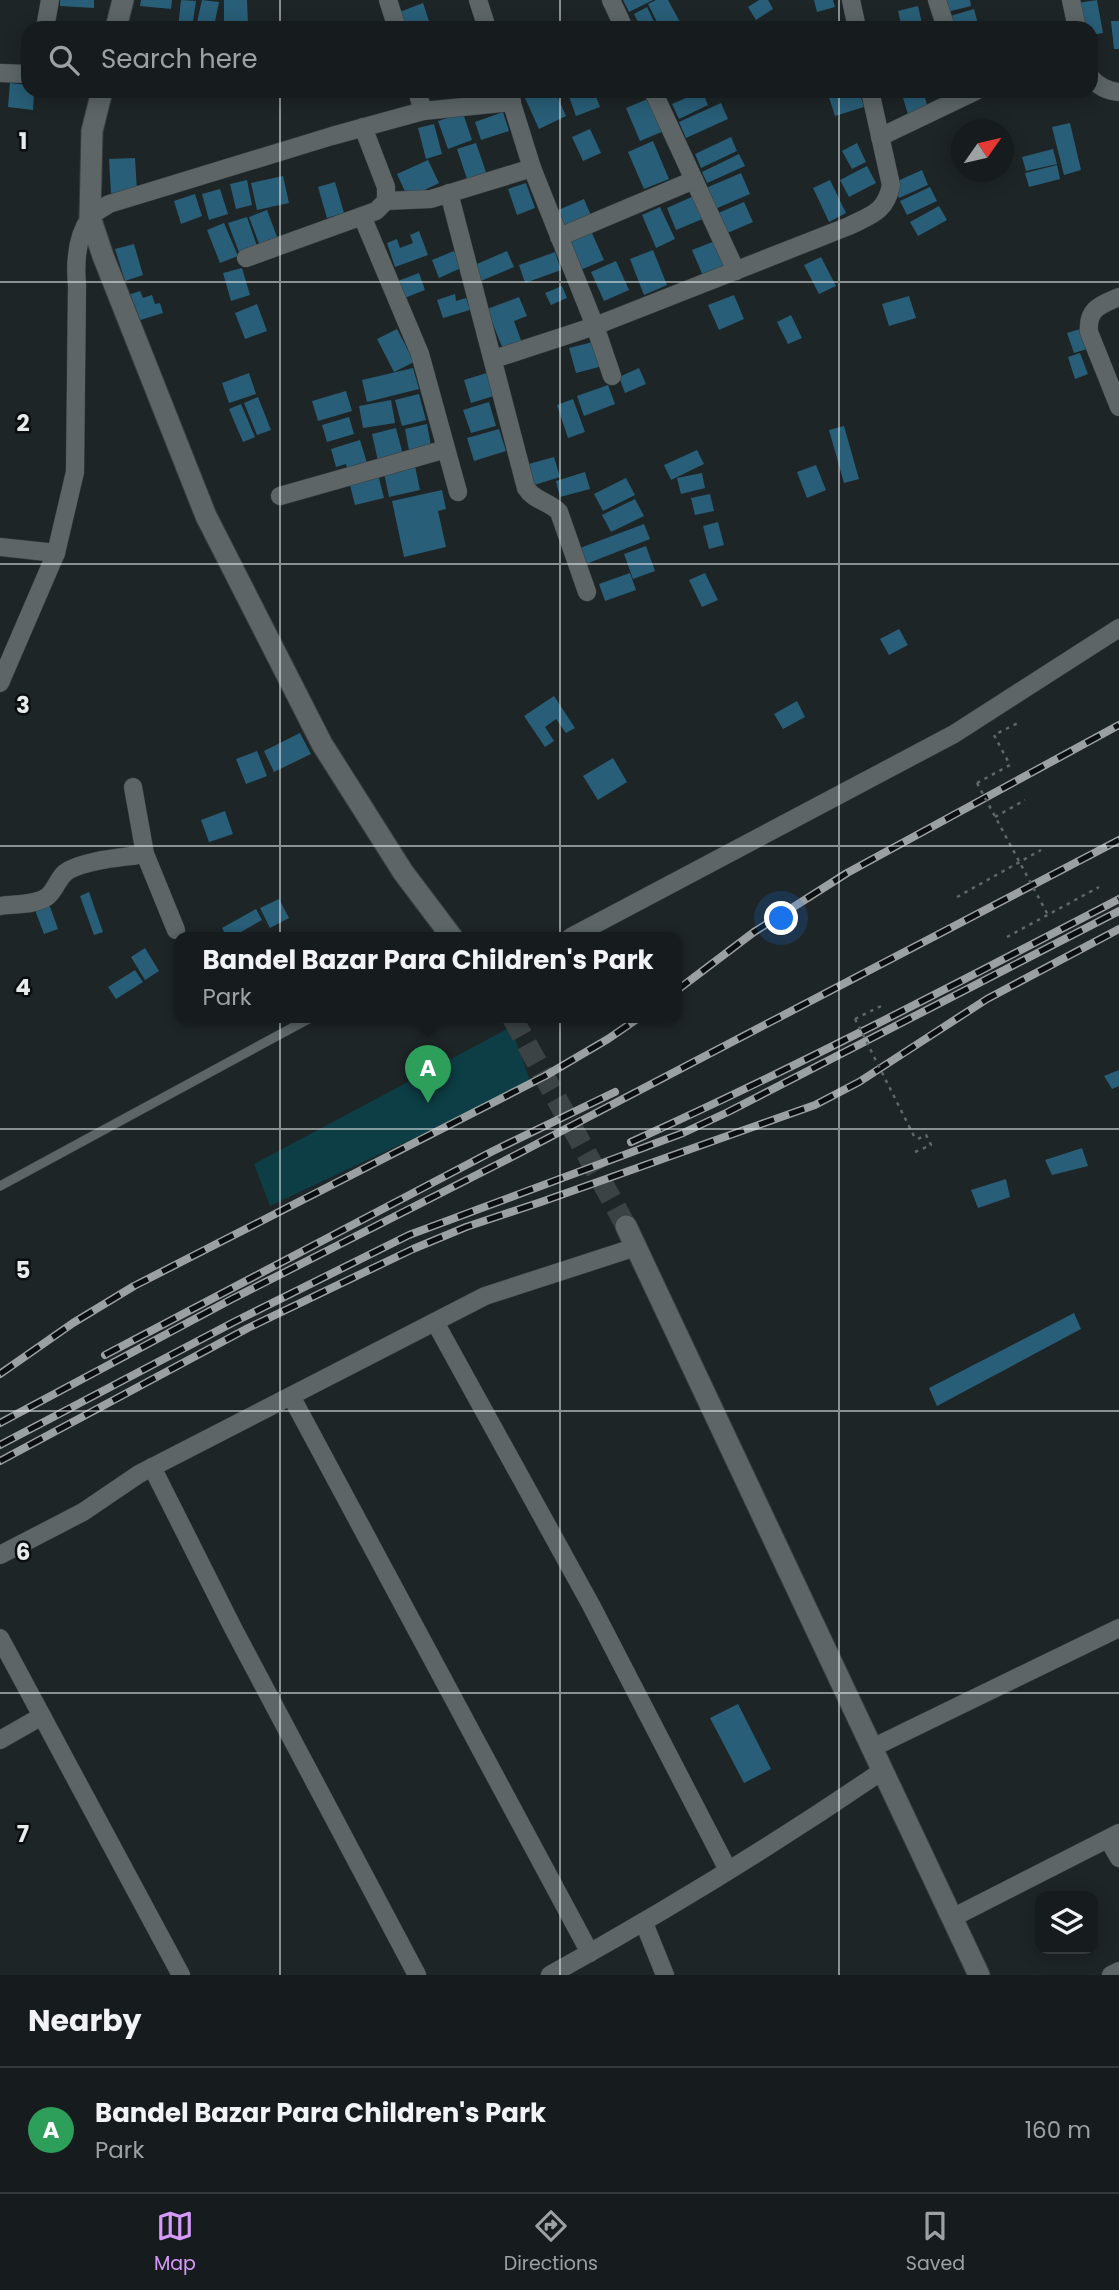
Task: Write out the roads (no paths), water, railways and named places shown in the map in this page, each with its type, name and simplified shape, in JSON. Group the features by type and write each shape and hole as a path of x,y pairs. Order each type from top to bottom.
{"street":[{"path":"46,21 50,0"},
{"path":"118,21 123,0"},
{"path":"388,0 395,21"},
{"path":"478,0 485,21"},
{"path":"611,0 621,21"},
{"path":"851,0 856,21"},
{"path":"937,0 944,21"},
{"path":"1071,0 1076,21"},
{"path":"0,73 21,74"},
{"path":"1098,84 1119,92"},
{"path":"100,98 92,131 90,217 108,269 212,528 322,744 403,872 448,932"},
{"path":"419,98 423,111"},
{"path":"1,680 56,553 75,472 75,262 80,240 90,217 109,204 363,127 423,111 498,98"},
{"path":"511,98 532,168 612,376"},
{"path":"656,98 736,271"},
{"path":"494,359 595,326 849,226 880,211 889,199 891,185 872,98"},
{"path":"880,136 958,98"},
{"path":"363,127 386,187 386,201"},
{"path":"246,258 376,211 386,201 431,199 532,168"},
{"path":"559,237 694,180"},
{"path":"449,193 526,488 530,495 553,506 559,512 587,592"},
{"path":"362,216 420,354 458,492"},
{"path":"1119,297 1094,310 1088,320 1088,332 1119,407"},
{"path":"280,496 446,449"},
{"path":"0,547 56,553"},
{"path":"581,932 954,734 1119,628"},
{"path":"133,787 145,854 176,930"},
{"path":"0,906 41,900 50,895 60,877 68,870 145,854"},
{"path":"626,1226 979,1975"},
{"path":"0,1555 83,1512 152,1467 485,1296 636,1247"},
{"path":"435,1322 591,1605 728,1870"},
{"path":"291,1396 590,1953"},
{"path":"152,1467 233,1628 417,1975"},
{"path":"872,1748 1119,1628"},
{"path":"0,1638 180,1975"},
{"path":"0,1740 42,1717"},
{"path":"550,1975 644,1923 816,1816 882,1771"},
{"path":"952,1918 1114,1836 1119,1858"},
{"path":"644,1923 665,1975"},
{"path":"1111,1975 1119,1971"}],"lane":[{"path":"0,1186 301,1023"}],"tunnel":[{"path":"515,1023 626,1226"}],"railway":[{"path":"682,986 754,932 847,873 1119,725"},
{"path":"0,1423 232,1299 504,1161 1119,840"},
{"path":"631,1142 816,1054 1119,899"},
{"path":"0,1445 234,1322 409,1235 683,1133 1119,911"},
{"path":"0,1461 248,1328 413,1249 466,1227 815,1105 859,1082 987,999 1119,929"},
{"path":"0,1374 73,1323 134,1286 545,1076 631,1023"},
{"path":"105,1355 493,1151 615,1092"}],"place":[{"name":"Bandel Bazar Para Children's Park","path":"428,1103"}]}
